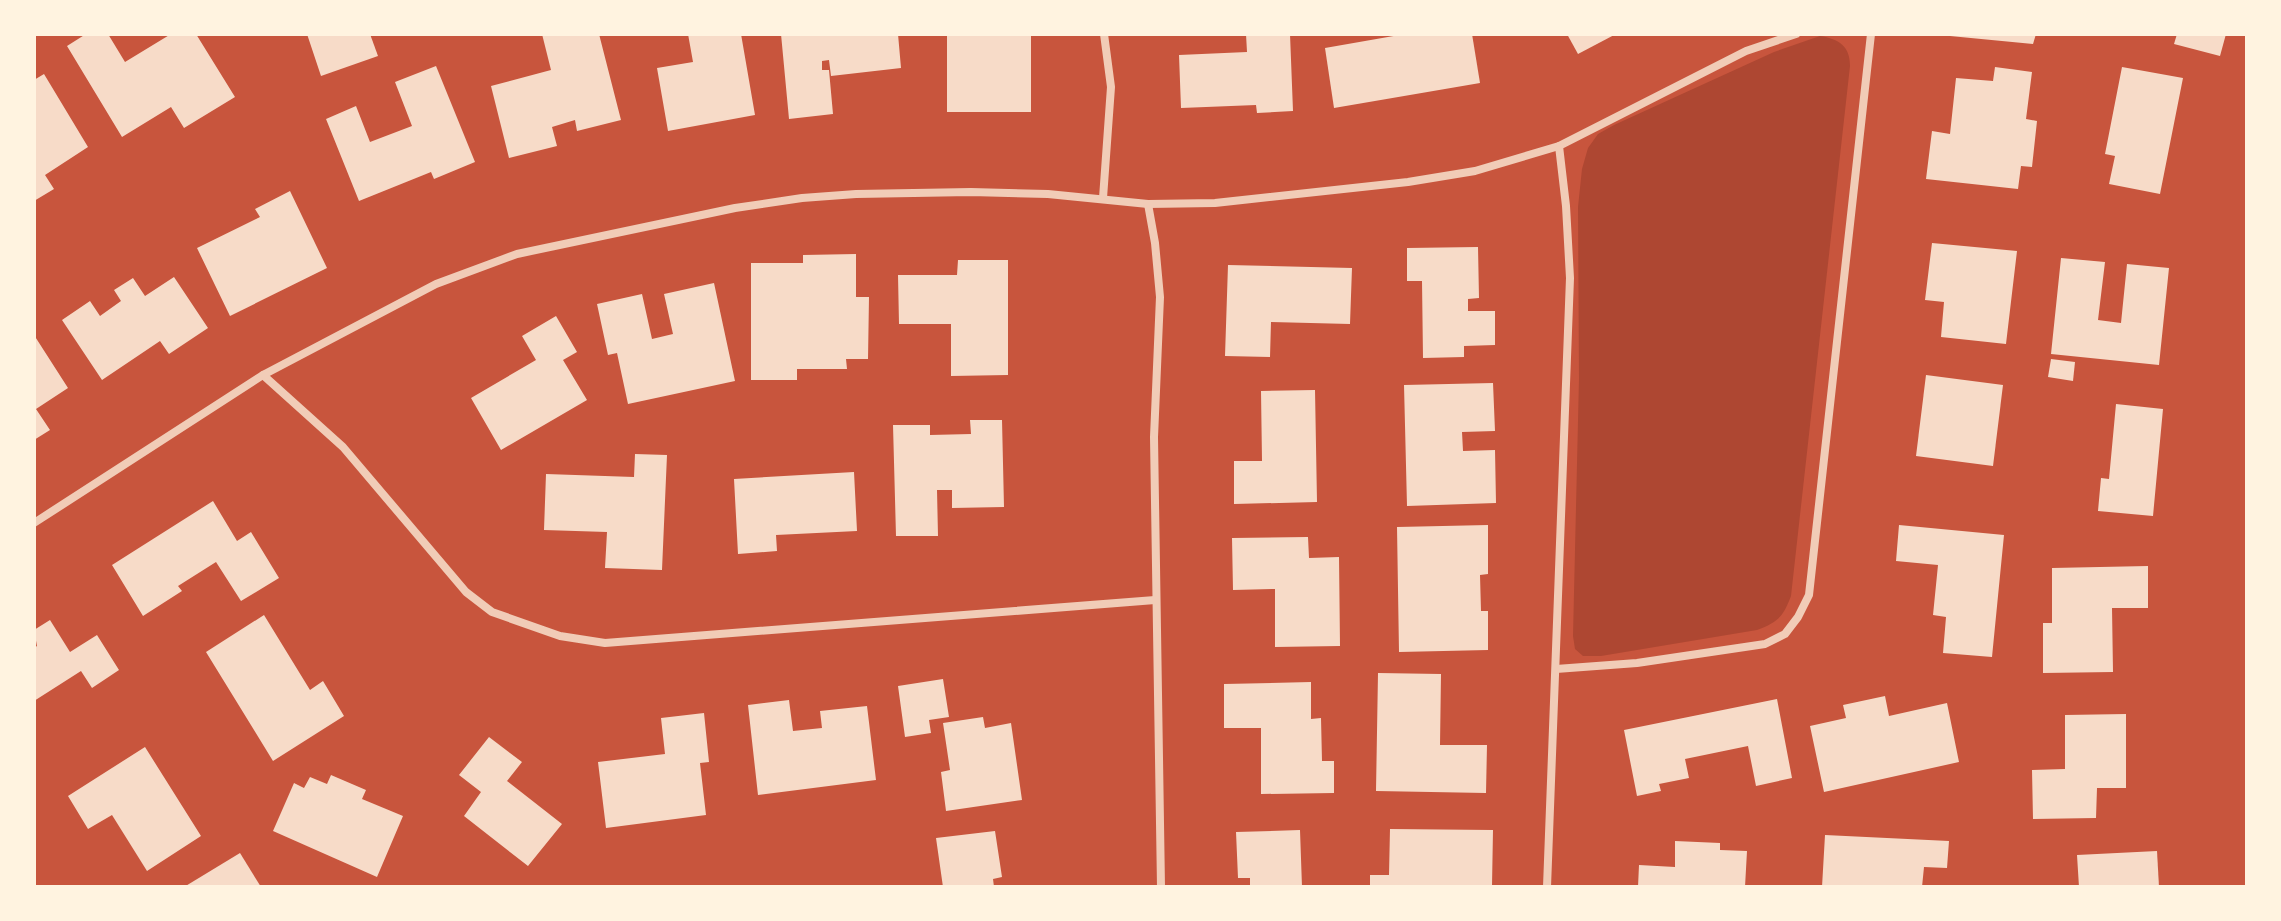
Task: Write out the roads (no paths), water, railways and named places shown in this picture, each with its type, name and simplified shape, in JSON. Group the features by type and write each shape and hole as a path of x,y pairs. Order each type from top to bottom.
{"street":[{"path":"1103,198 1111,87 1104,34"},
{"path":"34,523 263,375 436,284 517,254 735,208 802,198 971,192 1103,198 1148,204 1215,203 1408,182 1475,171 1559,146 1746,51 1796,34"},
{"path":"1556,669 1637,663 1765,644 1785,634 1809,595 1871,34"},
{"path":"1547,887 1570,278 1559,146"},
{"path":"1148,204 1160,297 1154,437 1161,887"},
{"path":"263,375 343,447 466,592 492,612 560,636 605,643 1155,600"}]}
